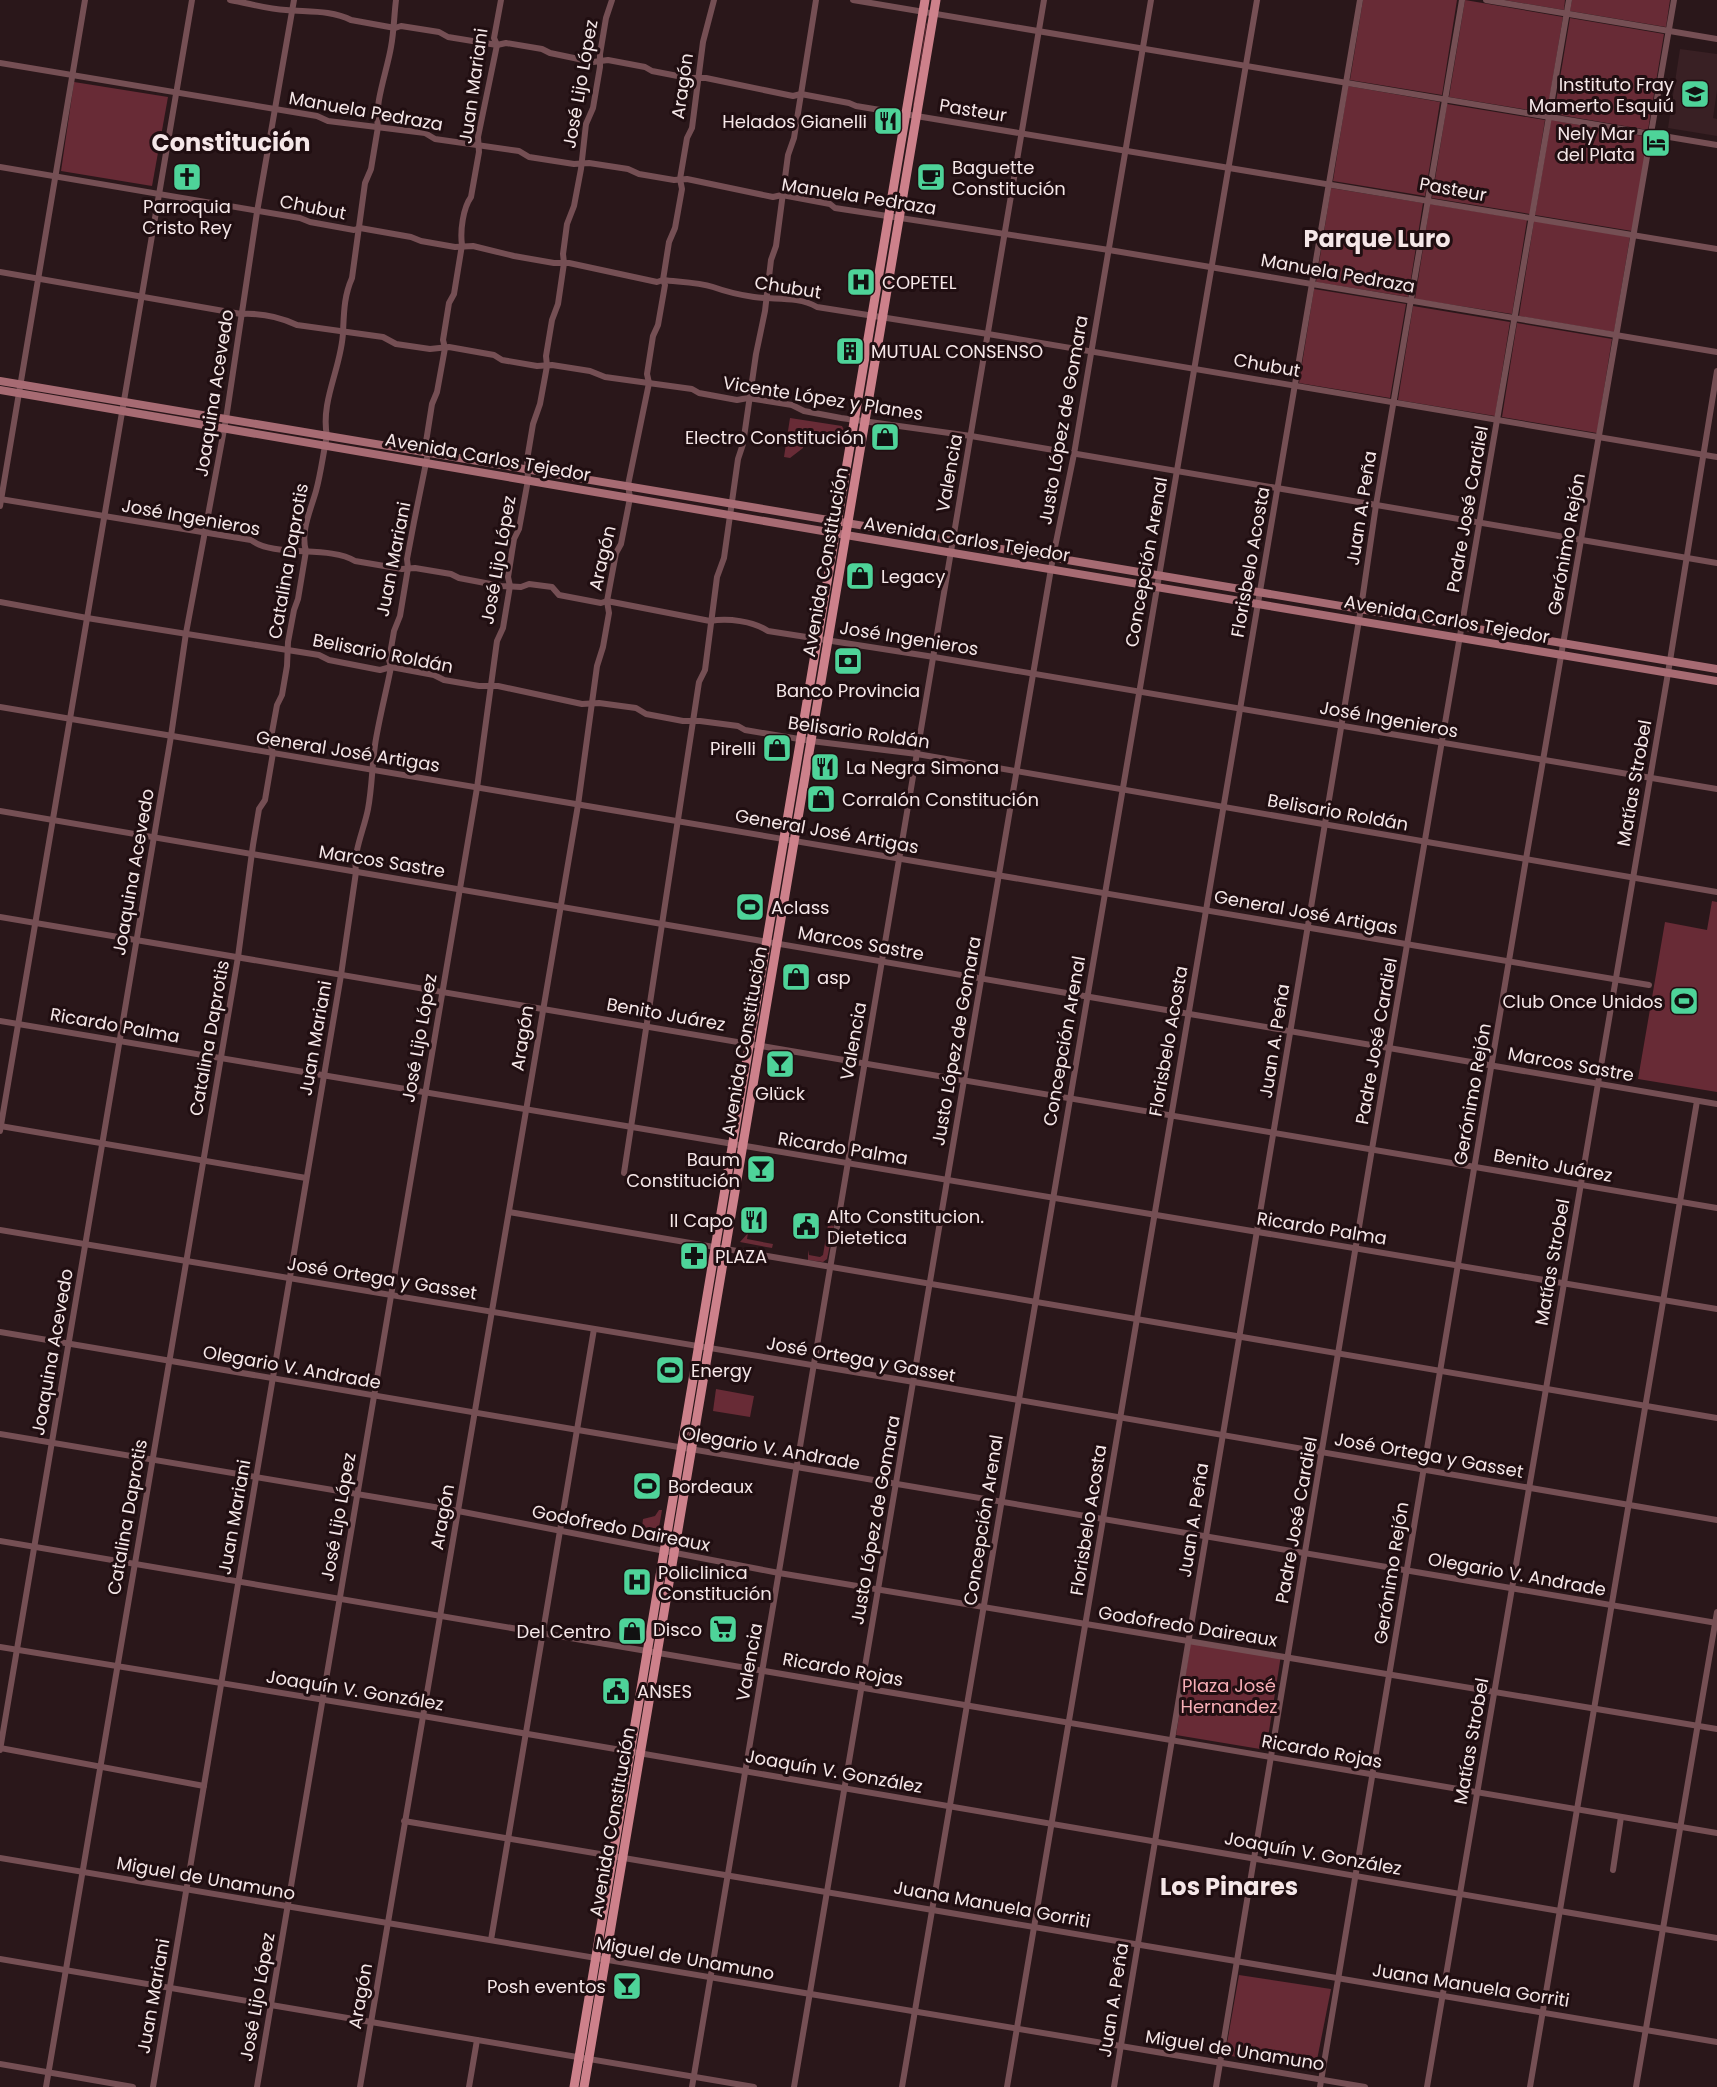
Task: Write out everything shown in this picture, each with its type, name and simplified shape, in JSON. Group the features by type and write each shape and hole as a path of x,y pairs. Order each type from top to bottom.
{"main road":[{"name":"Avenida Constitución","path":"704,1347 726,1249 750,1044 925,0"},
{"name":"Avenida Constitución","path":"584,2087 584,2058 600,1959 704,1347 715,1247 760,1046 936,0"},
{"name":"Avenida Carlos Tejedor","path":"0,381 20,389"},
{"name":"Avenida Carlos Tejedor","path":"0,390 20,389 123,406 225,424 325,446 1717,681"},
{"name":"Avenida Carlos Tejedor","path":"225,424 327,436 732,502 1717,669"},
{"name":"Avenida Constitución","path":"574,2087 584,2058"}],"street":[{"path":"0,501 85,0"},
{"path":"0,1131 192,0"},
{"name":"Pasteur","path":"230,0 344,17 395,28 401,26 439,32 448,37 496,45 506,43 542,49 550,53 593,62 608,60 645,67 652,71 697,79 706,78 793,96 801,94 916,116 1717,249"},
{"name":"Joaquina Acevedo","path":"0,1749 171,736 186,633 225,424 257,212 294,0"},
{"name":"Catalina Daprotis","path":"46,2087 238,957 260,809 265,800 273,753 270,743 287,666 287,650 306,550 304,544 310,510 327,436 325,428 330,390 335,378 343,331 346,290 352,278 365,183 371,168 378,127 381,89 387,74 395,28 393,18 396,0"},
{"name":"Juan Mariani","path":"153,2087 341,975 355,866 361,829 372,787 372,770 391,667 389,660 394,630 400,616 408,568 407,559 428,453 426,442 432,404 437,392 446,348 443,340 449,303 454,294 466,203 471,197 479,146 478,137 496,45 501,0"},
{"name":"José Lijo López","path":"257,2087 477,788 493,686 497,641 502,628 510,586 508,577 514,539 519,529 528,480 527,460 533,424 540,404 552,320 558,304 567,224 574,206 586,124 593,108 606,18 612,0"},
{"name":"Aragón","path":"360,2087 578,805 597,666 609,613 607,601 630,498 628,485 649,383 647,374 665,285 663,280 669,242 677,218 682,189 680,179 687,138 692,128 703,42 714,0"},
{"path":"624,1173 699,682 705,670 717,577 724,558 738,459 743,444 748,398 765,311 771,260 776,246 782,210 788,155 794,138 816,0"},
{"path":"852,0 1717,145"},
{"name":"Valencia","path":"692,2087 1044,0"},
{"name":"Justo López de Gomara","path":"794,2087 1053,557 1074,454 1151,0"},
{"name":"Concepción Arenal","path":"902,2087 1257,0"},
{"name":"Florisbelo Acosta","path":"1007,2087 1360,0"},
{"name":"Juan A. Peña","path":"1114,2087 1462,0"},
{"path":"1486,0 1717,39"},
{"name":"Padre José Cardiel","path":"1216,2087 1372,1149 1569,0"},
{"name":"Gerónimo Rejón","path":"1321,2083 1526,859 1674,0"},
{"name":"Manuela Pedraza","path":"0,63 317,116 328,121 424,134 435,139 519,151 529,157 627,169 639,174 725,185 733,189 773,197 782,195 830,204 835,208 1109,250 1717,352"},
{"name":"Chubut","path":"0,167 354,230 360,228 411,237 421,242 455,247 473,246 514,256 593,267 657,282 663,280 713,287 724,292 782,298 810,303 817,307 1092,351 1717,457"},
{"name":"Vicente López y Planes","path":"0,272 241,314 251,313 297,325 383,337 396,344 494,355 502,360 590,371 605,377 692,389 699,393 737,400 748,398 792,405 804,411 971,436 1717,563"},
{"name":"Matías Strobel","path":"1427,2087 1668,673 1717,371"},
{"name":"José Ingenieros","path":"0,501 251,540 257,544 297,552 306,550 349,557 355,561 451,574 459,578 501,586 522,587 529,584 552,587 559,595 601,603 607,601 710,621 759,624 768,631 1717,789"},
{"name":"Belisario Roldán","path":"0,602 319,655 329,660 380,670 391,667 434,675 444,680 493,686 582,704 636,708 646,714 683,721 738,726 745,730 801,740 917,754 1717,892"},
{"name":"General José Artigas","path":"0,707 1649,985"},
{"name":"Marcos Sastre","path":"0,811 1717,1104"},
{"name":"Benito Juárez","path":"0,917 1717,1208"},
{"name":"Ricardo Palma","path":"0,1021 1717,1309"},
{"path":"1530,2087 1697,1101"},
{"path":"0,1126 306,1178"},
{"path":"509,1212 1717,1418"},
{"name":"José Ortega y Gasset","path":"0,1230 914,1382 1717,1520"},
{"path":"491,1940 594,1329"},
{"name":"Olegario V. Andrade","path":"0,1332 1716,1623"},
{"name":"Godofredo Daireaux","path":"0,1434 458,1511 779,1573 1717,1729"},
{"name":"Ricardo Rojas","path":"0,1542 1717,1833"},
{"path":"1636,2087 1717,1612"},
{"name":"Joaquín V. González","path":"0,1647 526,1733 1717,1938"},
{"path":"0,1749 204,1786"},
{"path":"1613,1870 1621,1817"},
{"name":"Juana Manuela Gorriti","path":"404,1821 1717,2042"},
{"name":"Miguel de Unamuno","path":"0,1858 1121,2046 1321,2083 1365,2087"},
{"path":"0,1959 754,2087"},
{"path":"470,2087 477,2040"},
{"path":"0,2064 133,2087"}],"shaded area":[{"name":"Instituto Fray Mamerto Esquiú","path":"1680,49 1717,54 1717,90 1713,118 1717,119 1717,136 1668,128"}],"green space":[{"path":"1363,0 1457,0 1442,95 1350,80"},
{"path":"1465,0 1563,17 1547,113 1449,97"},
{"path":"1504,0 1565,0 1564,10"},
{"path":"1572,0 1670,0 1666,27 1570,11"},
{"path":"1570,18 1664,34 1648,130 1554,114"},
{"path":"926,24 914,105 913,106"},
{"path":"74,82 168,97 152,186 61,171"},
{"path":"1348,86 1440,102 1425,196 1333,181"},
{"path":"1447,104 1545,120 1530,214 1432,198"},
{"path":"1551,120 1648,137 1632,231 1535,215"},
{"path":"1331,188 1423,203 1408,297 1316,282"},
{"path":"1430,204 1527,220 1512,314 1415,299"},
{"path":"1534,221 1630,237 1614,332 1519,316"},
{"path":"1314,289 1406,304 1390,398 1299,383"},
{"path":"1413,306 1510,322 1495,416 1398,400"},
{"path":"1517,323 1612,339 1597,433 1502,417"},
{"path":"790,418 842,426 843,437 805,431 803,448 790,458 784,457"},
{"name":"Club Once Unidos","path":"1712,901 1717,902 1717,1092 1638,1079 1665,922 1707,930"},
{"path":"744,1209 752,1210 749,1227 741,1226"},
{"path":"828,1225 834,1226 827,1259 823,1262 808,1260 808,1250 809,1255 820,1257 823,1255"},
{"path":"748,1233 747,1239 773,1244 772,1248 740,1242"},
{"path":"716,1389 754,1396 750,1417 713,1411"},
{"path":"659,1510 662,1510 657,1539 641,1537 643,1519 655,1516"},
{"name":"Plaza José Hernandez","path":"1191,1640 1281,1655 1266,1750 1176,1735"},
{"path":"1239,1975 1331,1989 1315,2070 1225,2055"}],"place":[{"name":"Instituto Fray Mamerto Esquiú","path":"1695,94"},
{"name":"Helados Gianelli","path":"888,121"},
{"name":"Nely Mar del Plata","path":"1656,143"},
{"name":"Parroquia Cristo Rey","path":"187,177"},
{"name":"Baguette Constitución","path":"931,177"},
{"name":"COPETEL","path":"861,282"},
{"name":"MUTUAL CONSENSO","path":"850,351"},
{"name":"Electro Constitución","path":"885,437"},
{"name":"Legacy","path":"860,576"},
{"name":"Banco Provincia","path":"848,661"},
{"name":"Pirelli","path":"777,748"},
{"name":"La Negra Simona","path":"825,767"},
{"name":"Corralón Constitución","path":"821,799"},
{"name":"Aclass","path":"750,907"},
{"name":"asp","path":"796,977"},
{"name":"Club Once Unidos","path":"1684,1001"},
{"name":"Glück","path":"780,1064"},
{"name":"Baum Constitución","path":"761,1169"},
{"name":"Il Capo","path":"754,1220"},
{"name":"Alto Constitucion. Dietetica","path":"806,1226"},
{"name":"PLAZA","path":"694,1256"},
{"name":"Energy","path":"670,1370"},
{"name":"Bordeaux","path":"647,1486"},
{"name":"Policlinica Constitución","path":"637,1582"},
{"name":"Disco","path":"723,1629"},
{"name":"Del Centro","path":"632,1631"},
{"name":"ANSES","path":"616,1691"},
{"name":"Posh eventos","path":"627,1986"}],"district":[{"name":"Constitución","path":"231,142"},
{"name":"Parque Luro","path":"1377,238"},
{"name":"Los Pinares","path":"1229,1886"}]}
